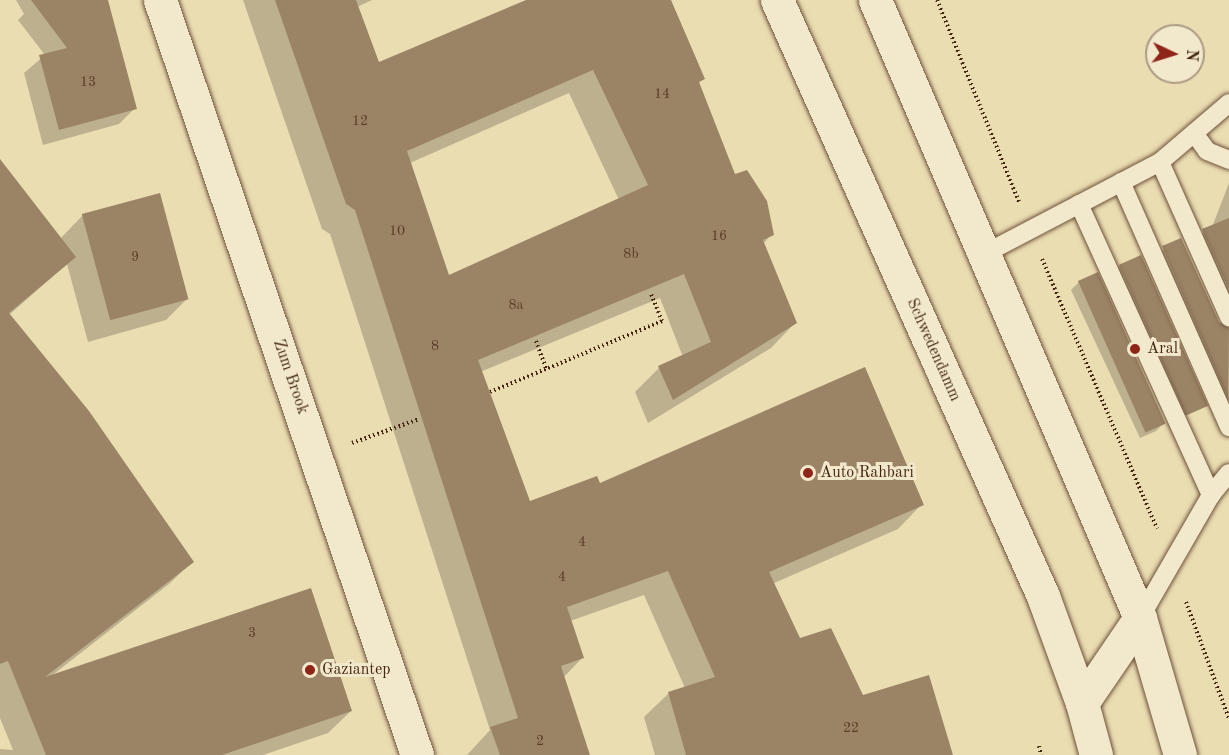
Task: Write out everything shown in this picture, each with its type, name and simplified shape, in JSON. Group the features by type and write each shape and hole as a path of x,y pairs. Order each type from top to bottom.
{"main road":[{"name":"Zum Brook","path":"160,0 417,755"},
{"name":"Schwedendamm","path":"777,0 1043,596 1082,703 1096,755"},
{"path":"875,0 982,255 1140,618 1180,755"},
{"path":"1082,703 1140,618"}],"lane":[{"path":"982,255 1160,162 1229,103"},
{"path":"1194,133 1207,151 1229,160"},
{"path":"1160,162 1229,317"},
{"path":"1121,182 1229,427"},
{"path":"1079,204 1211,495"},
{"path":"1140,618 1211,495 1229,473"}],"path":[{"path":"937,0 1030,230 1172,562 1229,719"},
{"path":"490,392 662,321 650,292"},
{"path":"536,341 546,368"},
{"path":"317,456 419,419"},
{"path":"1040,746 1041,755"}],"building":[{"path":"31,0 108,0 137,109 59,130 39,55 67,48"},
{"path":"275,0 356,0 379,62 526,0 671,0 705,79 699,82 735,174 747,170 767,201 774,235 763,240 797,323 673,400 658,366 711,342 684,274 478,360 530,501 597,476 600,483 865,367 924,505 769,572 800,638 831,628 863,695 929,675 953,755 686,755 668,692 715,677 668,571 567,607 584,658 561,666 590,755 500,755 490,727 518,718 355,210 346,204","holes":["593,70 648,185 449,275 407,151"]},
{"path":"0,159 76,257 9,313 89,411 194,562 45,677 311,588 352,711 222,755 46,755 8,661 0,664"},
{"path":"160,193 188,299 110,320 82,214"},
{"path":"1229,218 1229,289 1202,229"},
{"path":"1181,238 1219,322 1229,328 1228,398 1162,246"},
{"path":"1141,255 1208,406 1186,415 1119,265"},
{"path":"1098,272 1166,424 1145,433 1078,281"}],"place":[{"name":"Aral","path":"1135,349"},
{"name":"Auto Rahbari","path":"808,473"},
{"name":"Gaziantep","path":"310,670"}]}
